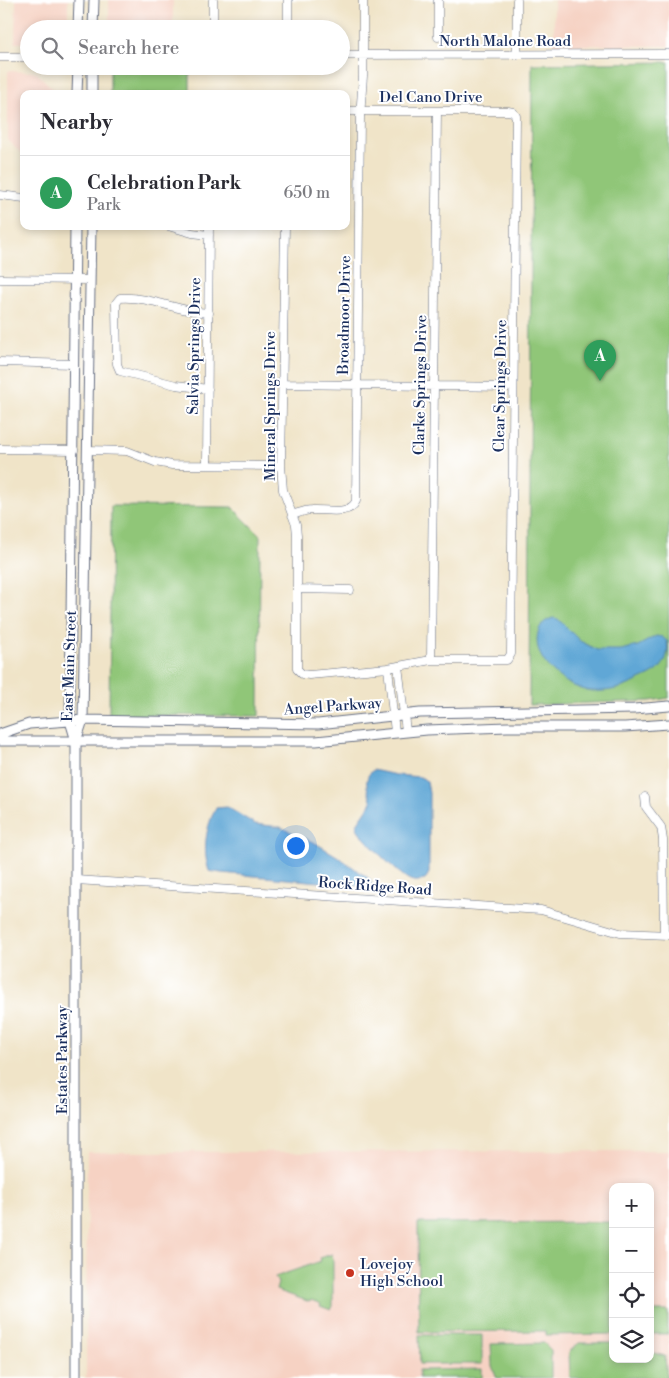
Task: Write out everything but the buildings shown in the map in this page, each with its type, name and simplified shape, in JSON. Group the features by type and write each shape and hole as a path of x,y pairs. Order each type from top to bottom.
{"main road":[{"path":"78,20 79,0"},
{"path":"93,20 94,0"},
{"path":"77,90 78,75"},
{"path":"92,75 92,90"},
{"name":"East Main Street","path":"75,230 70,721 76,741"},
{"name":"East Main Street","path":"76,741 83,720 91,230"},
{"path":"74,450 87,450"},
{"path":"72,586 75,586 78,591 84,642"},
{"name":"Angel Parkway","path":"0,734 29,724 83,720 318,724 404,715 474,711 634,709 669,706"},
{"name":"Angel Parkway","path":"0,741 316,741 406,731 669,724"},
{"name":"Estates Parkway","path":"76,741 76,1378"}],"street":[{"path":"213,0 213,20"},
{"path":"288,0 288,20"},
{"name":"Broadmoor Drive","path":"292,516 311,510 346,510 355,504 363,0"},
{"path":"438,0 438,37"},
{"path":"516,0 517,55"},
{"name":"North Malone Road","path":"350,55 669,54"},
{"path":"0,57 20,57"},
{"name":"Del Cano Drive","path":"350,111 510,111 515,114"},
{"name":"Clarke Springs Drive","path":"431,660 437,111"},
{"name":"Clear Springs Drive","path":"431,660 505,661 511,654 515,114"},
{"path":"0,195 20,198"},
{"path":"180,230 192,234 209,235"},
{"name":"Salvia Springs Drive","path":"207,465 209,230"},
{"name":"Mineral Springs Drive","path":"285,230 281,466 283,490 296,525 298,546 296,666 299,672 305,675 388,668"},
{"path":"0,279 90,280"},
{"path":"208,313 185,311 139,299 120,298 116,303 116,364 120,371 176,385 208,389"},
{"path":"0,362 74,364"},
{"path":"283,384 513,387"},
{"path":"0,450 74,450"},
{"path":"87,450 127,451 164,464 281,466"},
{"path":"298,589 350,590"},
{"path":"395,732 388,668 431,660"},
{"path":"398,666 406,731"},
{"path":"645,797 646,807 661,828 665,852 666,935"},
{"name":"Rock Ridge Road","path":"76,880 541,910 620,933 666,935"}],"shaded area":[{"path":"16,0 68,0 68,20 20,20 20,43 15,43"},
{"path":"109,0 173,0 173,20 109,20"},
{"path":"554,0 669,0 669,46 554,45"},
{"path":"8,71 20,71 20,75 39,75 54,90 20,90 20,152 8,140"},
{"name":"Lovejoy High School","path":"669,1151 669,1378 86,1378 87,1152"}],"green space":[{"path":"669,62 669,698 650,701 529,705 532,64"},
{"path":"110,75 190,75 190,90 110,90"},
{"path":"111,506 232,507 260,535 259,716 109,715"},
{"path":"609,1222 609,1334 546,1335 546,1331 419,1332 418,1223"},
{"path":"332,1254 333,1306 331,1310 311,1300 310,1302 276,1290 278,1283 275,1277 321,1261 320,1258"},
{"path":"654,1311 668,1311 668,1334 654,1334"},
{"path":"419,1335 482,1335 482,1364 420,1364"},
{"path":"544,1343 551,1350 551,1378 497,1378 492,1366 491,1344"},
{"path":"579,1343 609,1343 609,1363 654,1363 654,1353 665,1356 667,1378 570,1378 569,1352"},
{"path":"482,1369 482,1378 419,1378 419,1370"}],"water":[{"path":"558,619 580,641 597,650 621,650 638,646 656,636 662,637 667,641 668,650 666,658 663,665 657,671 628,685 603,691 582,689 572,685 553,672 540,654 537,643 539,630 547,620"},
{"path":"373,770 396,775 420,777 427,782 429,793 429,873 425,880 414,881 405,877 374,848 357,828 357,824 372,802 367,781"},
{"path":"227,807 255,824 280,827 317,844 371,880 372,885 363,886 209,871 206,855 206,838 210,822 216,808"}],"place":[{"name":"Celebration Park","path":"600,381"},
{"name":"Lovejoy High School","path":"350,1273"}]}
